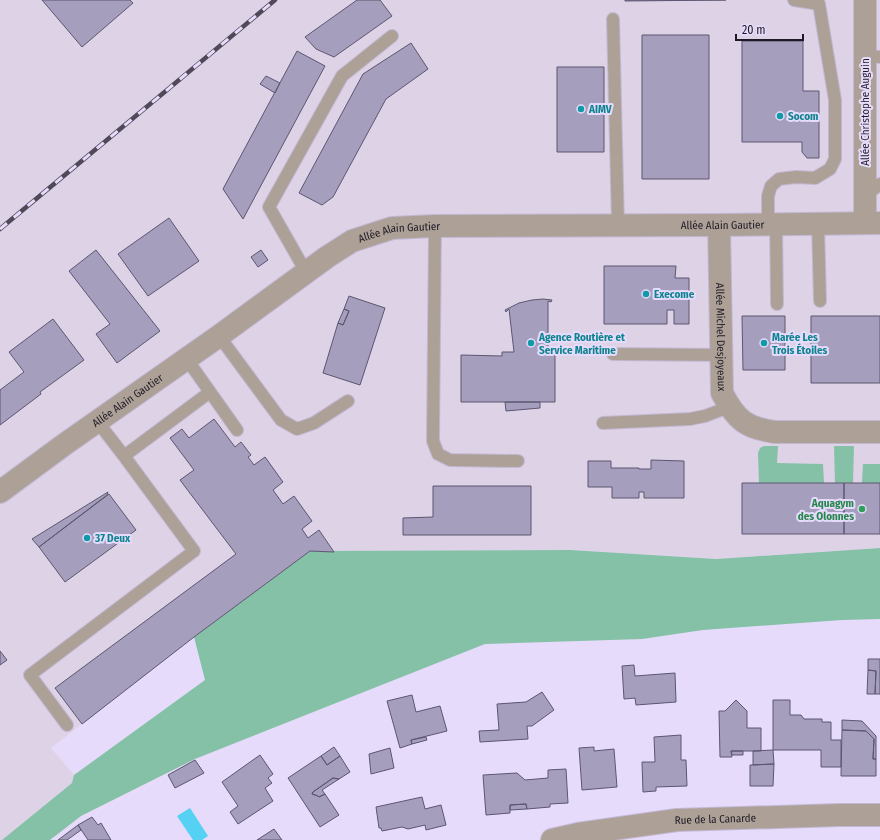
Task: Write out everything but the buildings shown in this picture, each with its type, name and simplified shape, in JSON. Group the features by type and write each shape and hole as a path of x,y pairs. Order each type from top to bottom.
{"street":[{"name":"Allée Christophe Auguin","path":"865,0 873,56 873,223"},
{"name":"Allée Alain Gautier","path":"0,492 97,421 219,336 306,272 352,241 392,228 435,226 873,223"},
{"name":"Allée Michel Desjoyeaux","path":"719,225 722,393 729,407 746,424 761,430 776,432 880,432"},
{"name":"Rue de la Canarde","path":"552,840 578,834 677,820 880,815"}],"lane":[{"path":"777,304 772,224 768,196 771,186 779,179 796,177 814,178 830,169 835,159 835,100 819,4 794,0"},
{"path":"613,19 618,225"},
{"path":"306,272 269,207 342,76 392,36"},
{"path":"818,224 820,300"},
{"path":"435,226 433,441 438,454 450,460 518,461"},
{"path":"219,336 281,420 297,429 314,423 348,401"},
{"path":"614,354 722,355"},
{"path":"186,358 237,430"},
{"path":"124,456 210,392"},
{"path":"603,423 690,419 705,416 729,407"},
{"path":"67,725 30,676 194,551 97,421"}],"shaded area":[{"path":"0,0 880,0 880,548 716,559 570,550 310,551 194,637 51,748 74,775 72,783 2,840 0,840"}],"green space":[{"path":"764,446 778,446 777,463 823,464 824,483 759,483 758,453 760,448"},
{"path":"834,446 854,446 853,483 835,483"},
{"path":"863,464 880,464 880,483 862,483"},
{"path":"880,548 880,619 842,620 703,630 642,639 485,644 195,759 81,816 50,840 2,840 72,783 74,775 205,680 194,637 310,551 570,550 716,559"}],"water":[{"path":"190,808 208,836 202,840 193,840 177,816"}],"railway":[{"path":"0,229 275,0"}],"place":[{"name":"AIMV","path":"581,109"},
{"name":"Socom","path":"780,116"},
{"name":"Execome","path":"646,294"},
{"name":"Agence Routière et Service Maritime","path":"531,343"},
{"name":"Marée Les Trois Étoiles","path":"764,343"},
{"name":"Aquagym des Olonnes","path":"862,509"},
{"name":"37 Deux","path":"87,538"}]}
